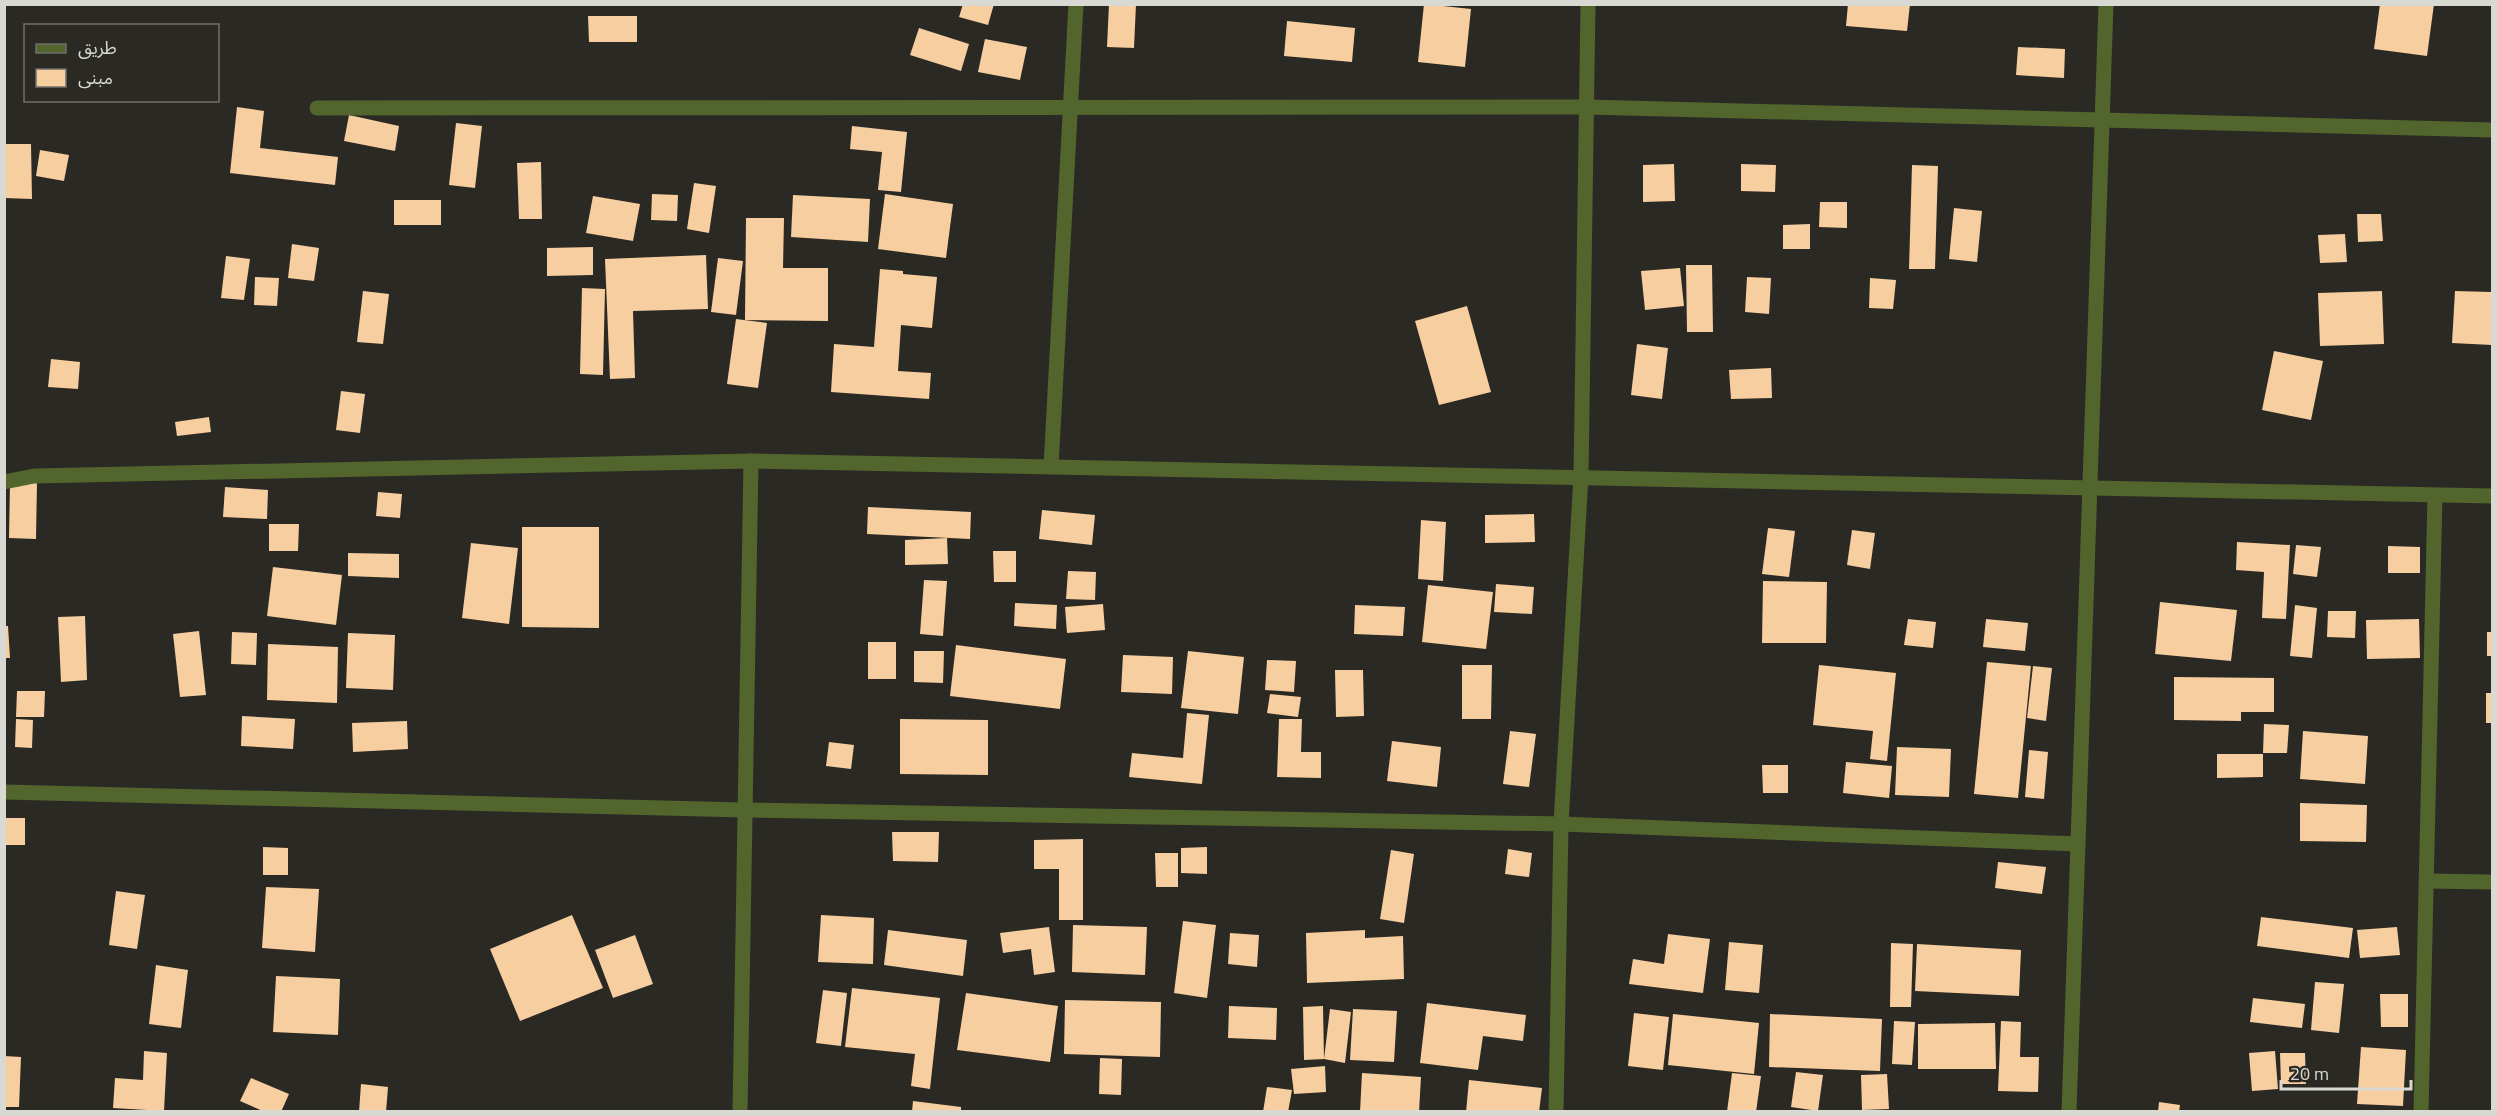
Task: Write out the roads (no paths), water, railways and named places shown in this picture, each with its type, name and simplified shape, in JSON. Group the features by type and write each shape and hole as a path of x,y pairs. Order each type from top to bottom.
{"street":[{"path":"1050,467 1076,4"},
{"path":"1556,1112 1561,824 1581,476 1588,4"},
{"path":"2070,1112 2089,488 2104,121 2106,4"},
{"path":"317,108 1587,107 2493,130"},
{"path":"740,1112 751,461"},
{"path":"4,482 34,476 751,461 2493,496"},
{"path":"2421,1112 2435,496"},
{"path":"4,792 744,810 1561,824 2078,844"},
{"path":"2426,880 2493,882"}]}
